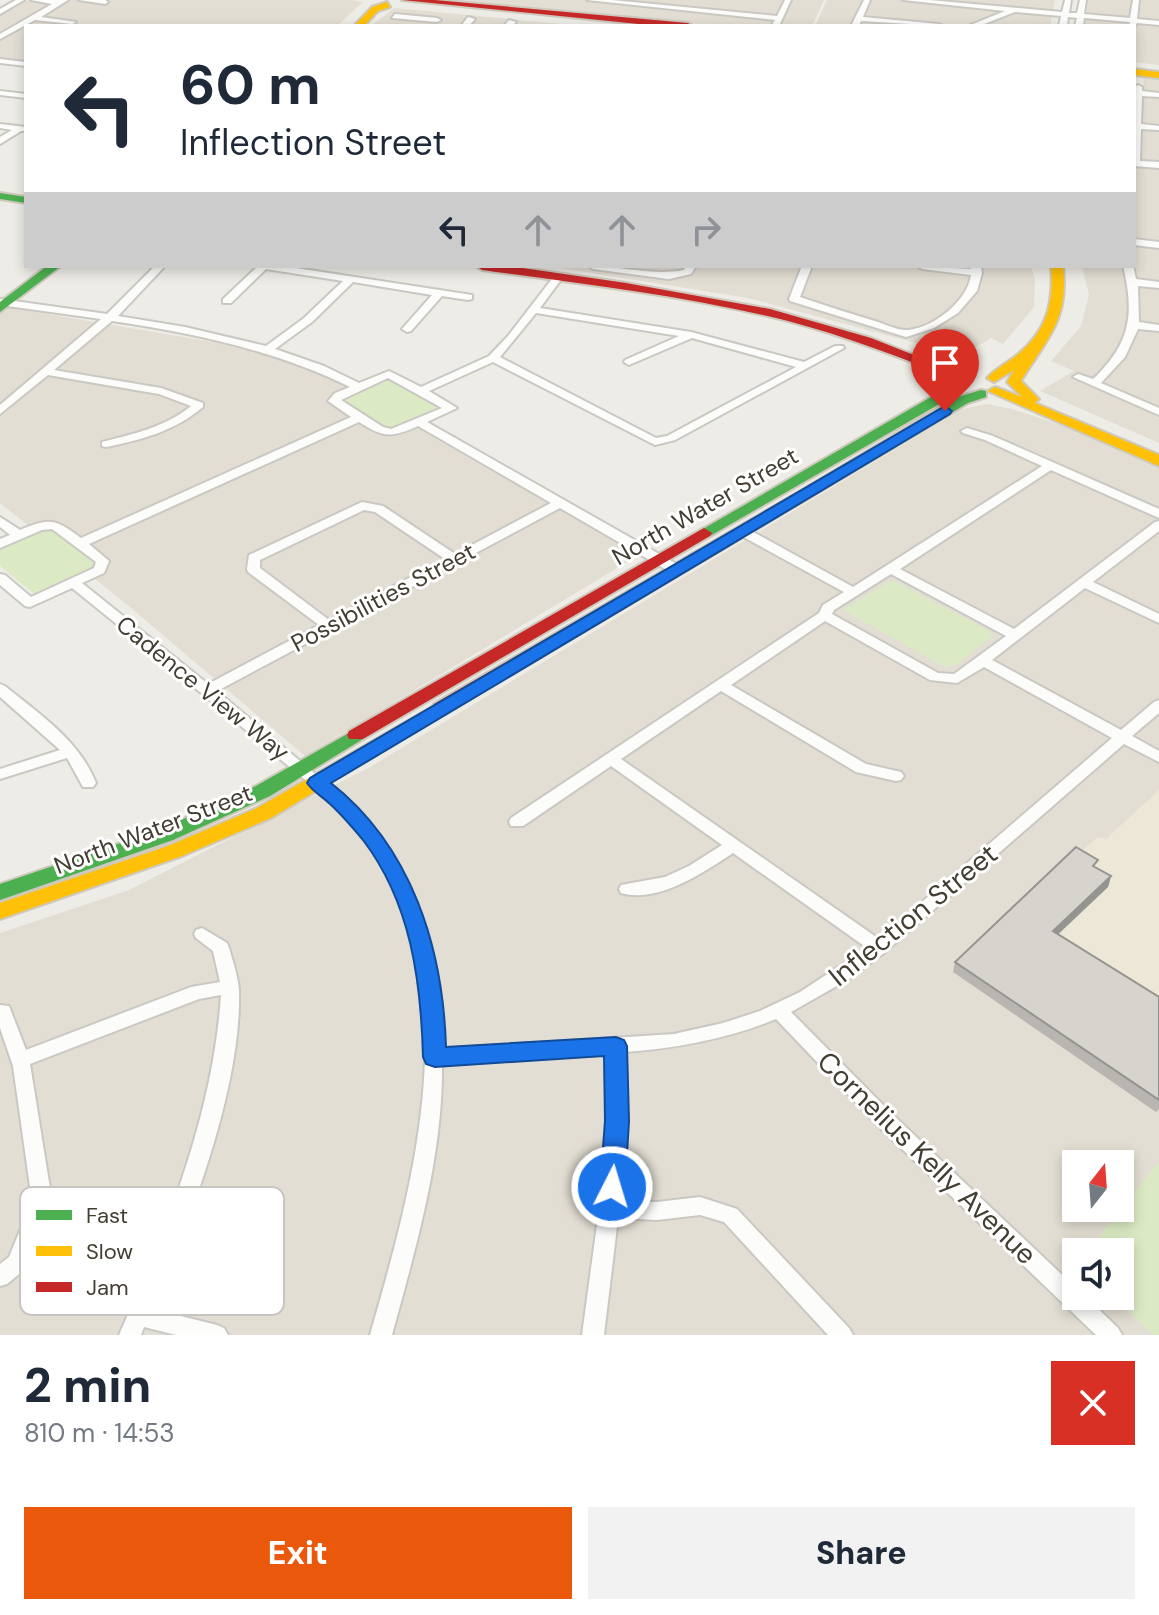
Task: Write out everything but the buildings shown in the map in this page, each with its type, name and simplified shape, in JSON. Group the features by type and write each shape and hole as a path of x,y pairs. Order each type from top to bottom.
{"street":[{"path":"0,12 21,0"},
{"path":"34,0 63,1"},
{"path":"82,0 105,2"},
{"path":"590,0 637,18"},
{"path":"712,10 719,0"},
{"path":"637,18 651,5 712,10 777,21 788,0"},
{"path":"867,0 857,22 898,24"},
{"path":"906,0 1159,23"},
{"path":"977,24 1014,9 1017,0"},
{"path":"1064,24 1068,0"},
{"path":"1079,24 1083,0"},
{"path":"1134,23 1136,0"},
{"path":"2,36 63,1"},
{"path":"345,24 365,1 637,18 675,24"},
{"path":"361,24 375,9 396,5 435,23"},
{"path":"637,18 651,5"},
{"path":"34,18 72,22"},
{"path":"467,24 471,19"},
{"path":"2,36 24,37"},
{"path":"0,61 24,64"},
{"path":"1136,80 1159,72"},
{"path":"1136,80 1159,95"},
{"path":"1136,80 1136,151"},
{"path":"0,93 24,96"},
{"path":"0,126 23,129"},
{"path":"1138,126 1159,128"},
{"path":"0,141 23,129"},
{"path":"1136,163 1159,165"},
{"path":"0,196 24,200"},
{"path":"1136,242 1159,245"},
{"path":"2,302 34,268"},
{"path":"2,302 52,268"},
{"path":"0,411 108,319 158,268"},
{"path":"227,301 262,268"},
{"path":"277,268 468,297"},
{"path":"496,268 678,295 769,313 855,337 958,380 974,373 990,388 1159,461"},
{"path":"610,268 679,276 690,268"},
{"path":"806,268 794,299 906,334 924,329 962,305 975,288 977,270 950,268"},
{"name":"North Water Street","path":"0,911 175,851 264,813 963,400 990,388 1032,352 1058,312 1062,289 1057,268"},
{"path":"1095,383 1118,359 1134,325 1136,298 1129,268"},
{"path":"421,391 493,358 558,277"},
{"path":"267,350 308,320 351,279"},
{"path":"1133,282 1159,285"},
{"path":"407,329 440,292"},
{"path":"2,302 232,340 314,365 359,387"},
{"path":"534,310 691,335 805,366"},
{"path":"1134,325 1159,328"},
{"path":"629,362 691,335"},
{"path":"493,358 655,442 671,438 839,348"},
{"path":"1032,352 1013,376 1015,387 1034,400 1105,431 1113,441"},
{"path":"47,372 161,391 199,405 189,415 131,439 106,444"},
{"path":"389,374 421,391 451,408 392,433 379,430 334,401 339,395 389,374"},
{"path":"1078,377 1159,412"},
{"name":"North Water Street","path":"0,892 195,824 303,769 487,657 936,400 958,380"},
{"path":"81,543 359,418"},
{"path":"420,423 677,570"},
{"path":"967,431 1159,514"},
{"path":"517,822 825,615 828,608 1051,465"},
{"name":"Possibilities Street","path":"207,690 559,504"},
{"path":"329,626 253,569 254,558 354,509 370,506 454,559"},
{"path":"0,521 19,536"},
{"path":"0,544 40,526 55,525 103,561 103,566 74,583 30,603 1,579"},
{"path":"825,615 935,677 957,679 1159,525"},
{"path":"742,531 853,592"},
{"path":"891,569 1015,635"},
{"path":"1084,582 1159,619"},
{"name":"Cadence View Way","path":"74,583 337,799 372,837 404,893 428,967 433,999 435,1057 424,1148 381,1335"},
{"path":"983,661 1159,757"},
{"path":"721,685 861,768 896,776"},
{"path":"0,689 70,752 84,768 88,783"},
{"name":"Inflection Street","path":"435,1057 616,1046 711,1035 780,1012 826,987 879,948 1159,705"},
{"path":"0,774 70,752"},
{"path":"611,759 879,948"},
{"path":"627,889 652,888 687,876 733,845"},
{"path":"186,1187 208,1120 226,1040 230,987 221,948 202,934"},
{"path":"20,1060 197,992 230,987"},
{"path":"3,1011 20,1060 40,1187"},
{"name":"Cornelius Kelly Avenue","path":"780,1012 885,1120 1111,1335"},
{"path":"593,1335 610,1209 617,1121 616,1046"},
{"path":"610,1209 657,1211 700,1206 730,1215 842,1335"},
{"path":"0,1277 17,1263 20,1256"},
{"path":"134,1326 217,1335"}],"shaded area":[{"path":"28,0 363,2 339,24 24,24 24,62 0,59 0,16"},
{"path":"431,0 824,0 813,24 702,24"},
{"path":"827,0 1055,0 1050,24 816,24"},
{"path":"1088,0 1159,0 1159,65 1136,62 1136,24 1085,24"},
{"path":"394,8 561,24 374,24"},
{"path":"1143,78 1159,79 1159,443 1040,391 1074,371 1051,361 1081,326 1089,295 1082,268 1136,268 1136,89 1144,89"},
{"path":"560,268 1032,268 1035,280 1034,307 1003,344 991,338 961,355 748,298"},
{"path":"6,307 248,348 338,383 639,555 305,756 130,607 0,503 0,311"},
{"path":"987,404 1070,428 1159,467 1159,1335 0,1335 0,933 129,890 370,767 962,409"},
{"path":"1159,790 1159,1011 1050,942 1073,858 1098,837 1106,839"}],"green space":[{"path":"391,378 441,405 440,409 408,424 388,427 340,401"},
{"path":"50,529 96,565 85,573 34,594 0,566 0,549"},
{"path":"892,580 990,631 992,636 954,666 945,667 843,610"},
{"path":"1159,1162 1159,1335 1154,1335 1126,1310 1134,1310 1134,1238 1097,1238 1110,1222 1134,1222 1134,1193"}],"traffic: fast":[{"path":"0,196 24,200"},
{"path":"0,308 52,268"},
{"path":"704,533 936,400 957,385 960,376"},
{"path":"799,497 963,400 981,394"},
{"path":"0,892 166,835 263,791 356,735"}],"traffic: slow":[{"path":"361,24 375,9 387,5"},
{"path":"1136,72 1159,75"},
{"path":"994,378 1024,356 1046,332 1058,304 1057,268"},
{"path":"1032,352 1014,382 1032,399"},
{"path":"995,391 1159,461"},
{"path":"0,911 175,851 264,813 441,708"}],"traffic: jam":[{"path":"406,0 666,24"},
{"path":"496,268 662,292 770,313 866,341 960,376"},
{"path":"441,708 799,497"},
{"path":"356,735 704,533"}],"route":[{"path":"612,1187 617,1121 616,1046 435,1057 433,999 428,967 404,893 372,837 337,799 317,783 945,411"}]}
